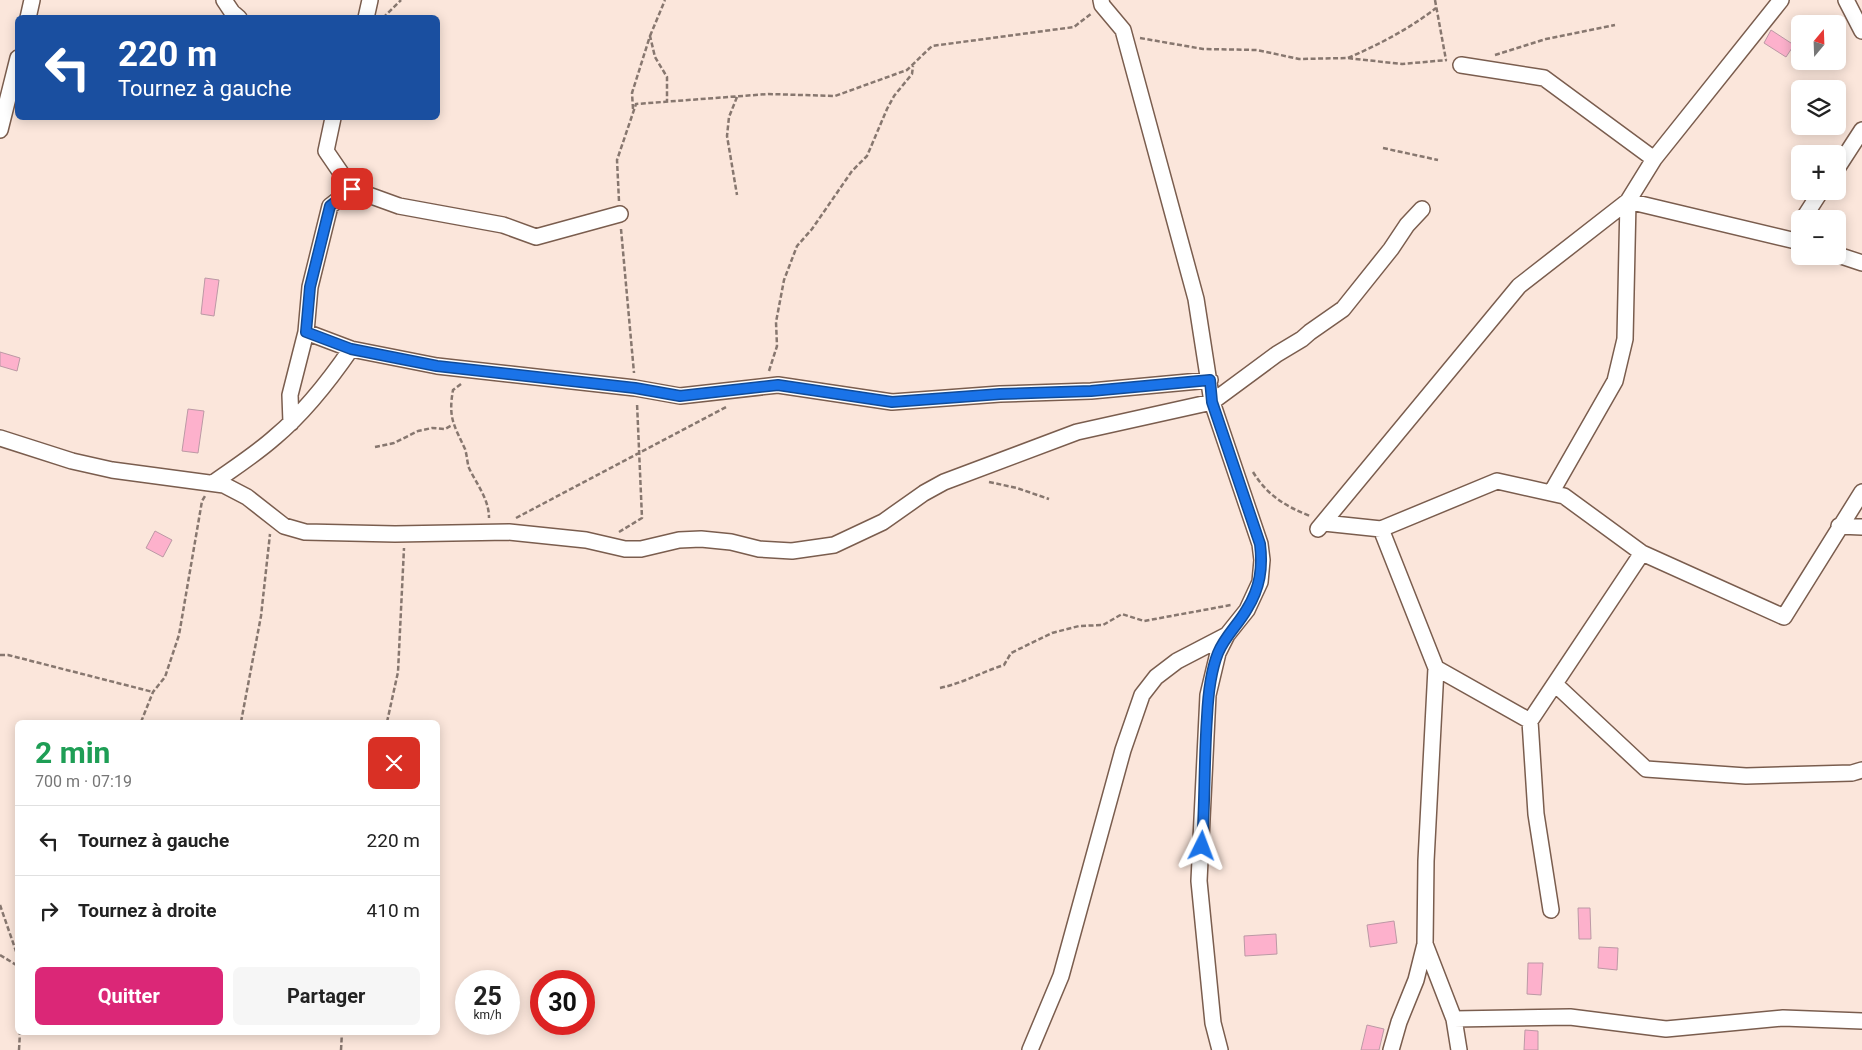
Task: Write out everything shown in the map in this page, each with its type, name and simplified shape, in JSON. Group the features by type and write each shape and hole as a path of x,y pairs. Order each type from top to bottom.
{"street":[{"path":"29,15 32,0"},
{"path":"224,0 236,15"},
{"path":"367,15 370,0"},
{"path":"1318,523 1519,286 1628,201 1654,159 1781,0"},
{"path":"1846,0 1862,31"},
{"path":"1101,3 1123,30 1196,299 1212,402 1260,544 1262,560 1260,582 1250,603 1227,635 1218,653 1208,694 1203,763 1203,829 1199,881 1213,1023 1220,1050"},
{"path":"1458,61 1544,78 1654,159"},
{"path":"0,130 15,70"},
{"path":"333,120 326,151 352,189 399,206 503,224 536,237 620,214"},
{"path":"1846,155 1862,130"},
{"path":"291,423 290,395 306,332 310,287 330,206 352,189"},
{"path":"1628,201 1791,239"},
{"path":"1551,494 1615,381 1625,339 1628,201"},
{"path":"0,438 72,462 112,470 213,483 236,490 284,526 305,532 404,534 490,532 586,540 624,549 641,549 679,540 730,542 759,549 792,551 834,545 883,522 924,493 944,482 1077,432 1212,402 1277,354 1302,339 1343,309 1391,249 1407,225 1422,209"},
{"path":"1846,258 1862,263"},
{"path":"306,332 351,349 437,366 635,388 680,396 778,385 892,402 1000,394 1091,391 1210,380"},
{"path":"213,483 258,451 291,423 326,384 351,349"},
{"path":"1318,523 1381,529 1496,481 1564,496 1642,553 1784,617 1839,526 1862,492"},
{"path":"1839,526 1862,527"},
{"path":"1381,529 1436,668 1426,861 1426,944 1391,1050"},
{"path":"1551,910 1536,814 1530,721 1642,553"},
{"path":"1030,1050 1061,976 1120,759 1142,695 1156,677 1177,661 1227,635"},
{"path":"1436,668 1530,721"},
{"path":"1554,684 1646,769 1746,776 1852,773 1862,770"},
{"path":"1426,944 1454,1019 1459,1050"},
{"path":"1454,1019 1570,1017 1666,1029 1783,1018 1862,1021"}],"path":[{"path":"386,15 401,0"},
{"path":"634,111 632,93 650,36 665,0"},
{"path":"1435,0 1446,60"},
{"path":"601,543 642,518 635,388 616,160 636,104 768,94 835,96 907,70 932,46 1074,27 1101,3"},
{"path":"1347,58 1401,32 1436,8"},
{"path":"1493,56 1537,41 1615,25"},
{"path":"1123,30 1140,38 1203,48 1257,50 1299,59 1347,58 1402,64 1446,60 1458,61"},
{"path":"650,36 655,57 667,77 667,102"},
{"path":"765,386 778,346 776,322 784,280 796,246 812,229 852,171 867,156 894,96 912,74 914,64"},
{"path":"737,97 729,118 727,136 737,195"},
{"path":"1383,148 1438,160"},
{"path":"475,371 453,390 451,403 452,425 466,451 469,468 481,486 490,515 490,532"},
{"path":"515,518 731,404"},
{"path":"376,446 394,443 418,431 432,428 445,429 452,425"},
{"path":"1248,464 1263,487 1285,506 1318,523"},
{"path":"989,482 1018,488 1050,499"},
{"path":"142,720 153,692 166,678 179,635 202,501 213,483"},
{"path":"241,720 261,616 272,516"},
{"path":"387,720 398,672 404,534"},
{"path":"940,688 960,684 987,670 1004,666 1012,653 1052,633 1079,626 1103,625 1122,614 1144,621 1218,606 1250,603"},
{"path":"0,655 17,657 153,692"},
{"path":"0,905 15,948"},
{"path":"0,955 15,964"},
{"path":"19,1050 20,1035"},
{"path":"341,1050 342,1035"}],"building":[{"path":"1771,30 1791,43 1791,50 1786,57 1764,43"},
{"path":"205,278 219,280 214,316 201,314"},
{"path":"0,352 20,358 17,371 0,366"},
{"path":"188,409 204,411 198,453 182,451"},
{"path":"155,531 172,540 163,557 146,548"},
{"path":"1578,908 1590,908 1591,939 1579,939"},
{"path":"1394,921 1397,943 1370,947 1367,925"},
{"path":"1276,934 1277,954 1245,956 1244,936"},
{"path":"1599,947 1618,948 1617,970 1598,968"},
{"path":"1528,963 1543,963 1541,995 1527,994"},
{"path":"1367,1025 1384,1029 1379,1050 1361,1050"},
{"path":"1525,1030 1538,1031 1538,1050 1524,1050"}],"route":[{"path":"352,189 330,206 310,287 306,332 351,349 437,366 635,388 680,396 778,385 892,402 1000,394 1091,391 1210,380 1212,402 1231,453 1260,544 1262,560 1260,582 1247,610 1227,635 1218,653 1212,672 1208,694 1203,763 1202,846"}]}
